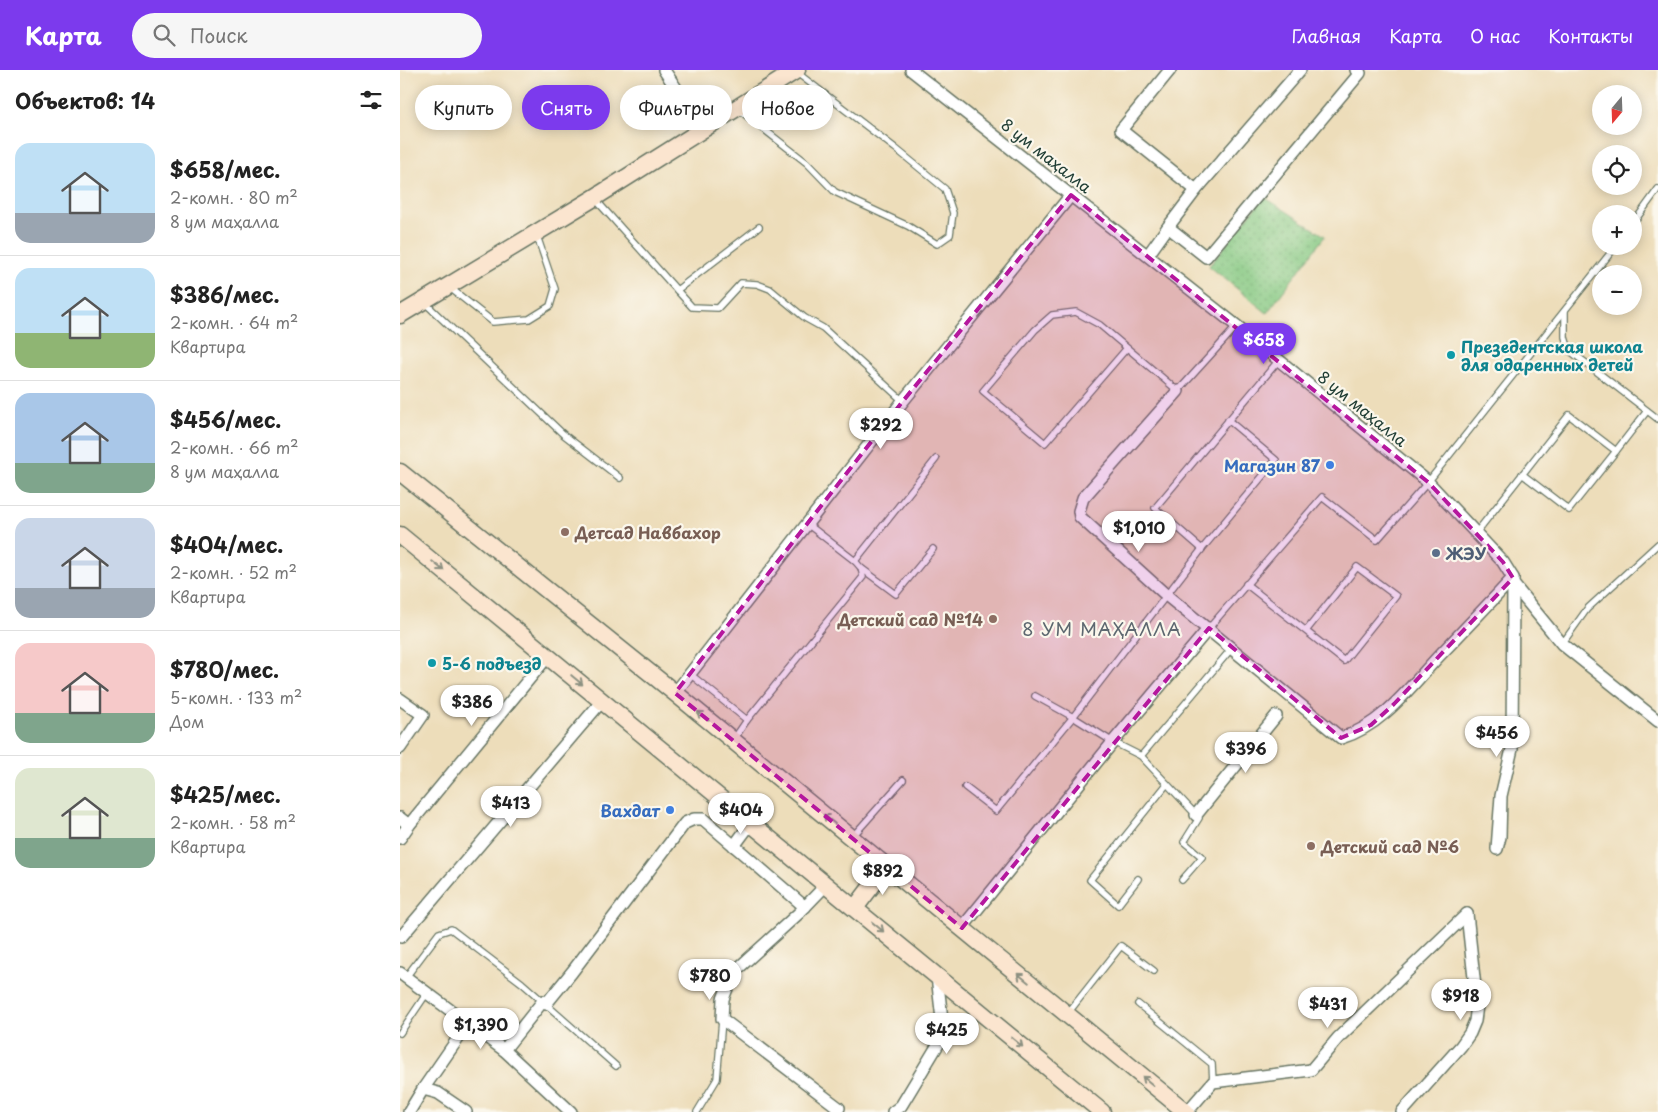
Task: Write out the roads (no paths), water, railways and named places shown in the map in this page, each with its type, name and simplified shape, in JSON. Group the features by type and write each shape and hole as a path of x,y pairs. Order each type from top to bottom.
{"street":[{"path":"664,70 674,85"},
{"name":"8 ум маҳалла","path":"911,70 1148,255 1428,482 1503,562 1513,581 1562,644 1658,721"},
{"path":"1170,70 1121,130 1196,190"},
{"path":"1148,255 1196,190 1300,70"},
{"path":"732,111 796,71"},
{"path":"1168,227 1206,257 1359,71"},
{"path":"400,315 594,198 701,130"},
{"path":"675,693 903,401 1071,195"},
{"path":"1178,392 1083,498 1079,511 1080,517 1166,595 1341,738 1354,734 1370,725 1394,704 1513,581"},
{"path":"400,472 675,693 1186,1112 1213,1082 1311,1070 1338,1038 1467,914 1477,1005 1475,1021 1461,1046 1402,1112"},
{"path":"400,535 1102,1112"},
{"path":"1501,796 1512,749 1513,581"},
{"path":"962,928 1208,628"},
{"path":"400,838 405,822 548,656"},
{"path":"400,699 422,715 400,748"},
{"path":"401,937 602,701"},
{"path":"1196,815 1276,716"},
{"path":"504,1050 572,972 685,823 694,818 703,819 805,907"},
{"path":"734,846 751,823"},
{"path":"855,908 887,866"},
{"path":"826,885 805,907 733,973 723,999 722,1019 841,1111"},
{"path":"403,975 504,1050 571,1112"},
{"path":"893,1112 901,1106 942,1038 943,1028 937,976"},
{"path":"409,1112 422,1089 468,1024"},
{"path":"422,1089 438,1093 466,1112"}],"lane":[{"path":"737,108 807,163 835,192 908,226 930,242 936,244 950,235 953,214 945,189 796,71"},
{"path":"1642,211 1658,188"},
{"path":"594,198 692,307 718,308 741,283 757,284 770,289 805,318 823,328 903,401"},
{"path":"677,290 759,227"},
{"path":"447,286 493,322 529,319 550,306 554,289 535,232"},
{"path":"1208,628 1322,497 1377,540 1428,482 1609,255"},
{"path":"423,301 563,434 620,478"},
{"path":"1565,311 1565,337 1569,350 1658,419"},
{"path":"1127,348 1045,443 982,391 1035,330 1052,315 1076,312 1100,326 1127,348 1178,392 1236,326"},
{"path":"1202,548 1155,508 1279,360"},
{"path":"1522,474 1569,510 1647,411"},
{"path":"1476,533 1570,415 1616,451"},
{"path":"965,787 996,811 1073,717 1202,548 1276,460 1228,420"},
{"path":"854,561 936,459"},
{"path":"806,523 896,594 933,549"},
{"path":"1562,644 1586,609 1658,544"},
{"path":"1246,584 1254,590 1344,660 1396,596 1357,567 1306,631 1254,590"},
{"path":"733,741 747,720 863,577 861,568"},
{"path":"1140,756 1232,648"},
{"path":"690,674 747,720"},
{"path":"1035,696 1140,756 1199,818 1184,842 1202,856 1182,880"},
{"path":"852,838 903,780"},
{"path":"1138,879 1118,905 1090,880 1166,784"},
{"path":"403,975 439,932 451,929 544,1002 616,1066"},
{"path":"1067,1014 1121,946 1154,971"},
{"path":"400,1033 427,993"},
{"path":"1138,1004 1212,1064 1213,1082"},
{"path":"697,1112 717,1079 722,1019"}],"place":[{"name":"Презедентская школа для одаренных детей","path":"1451,355"},
{"name":"Магазин 87","path":"1330,465"},
{"name":"Детсад Навбахор","path":"565,532"},
{"name":"ЖЭУ","path":"1436,553"},
{"name":"Детский сад №14","path":"993,619"},
{"name":"5-6 подъезд","path":"432,663"},
{"name":"Вахдат","path":"670,810"},
{"name":"Детский сад №6","path":"1311,846"}],"district":[{"name":"8 УМ МАҲАЛЛА","path":"1102,628"}]}
